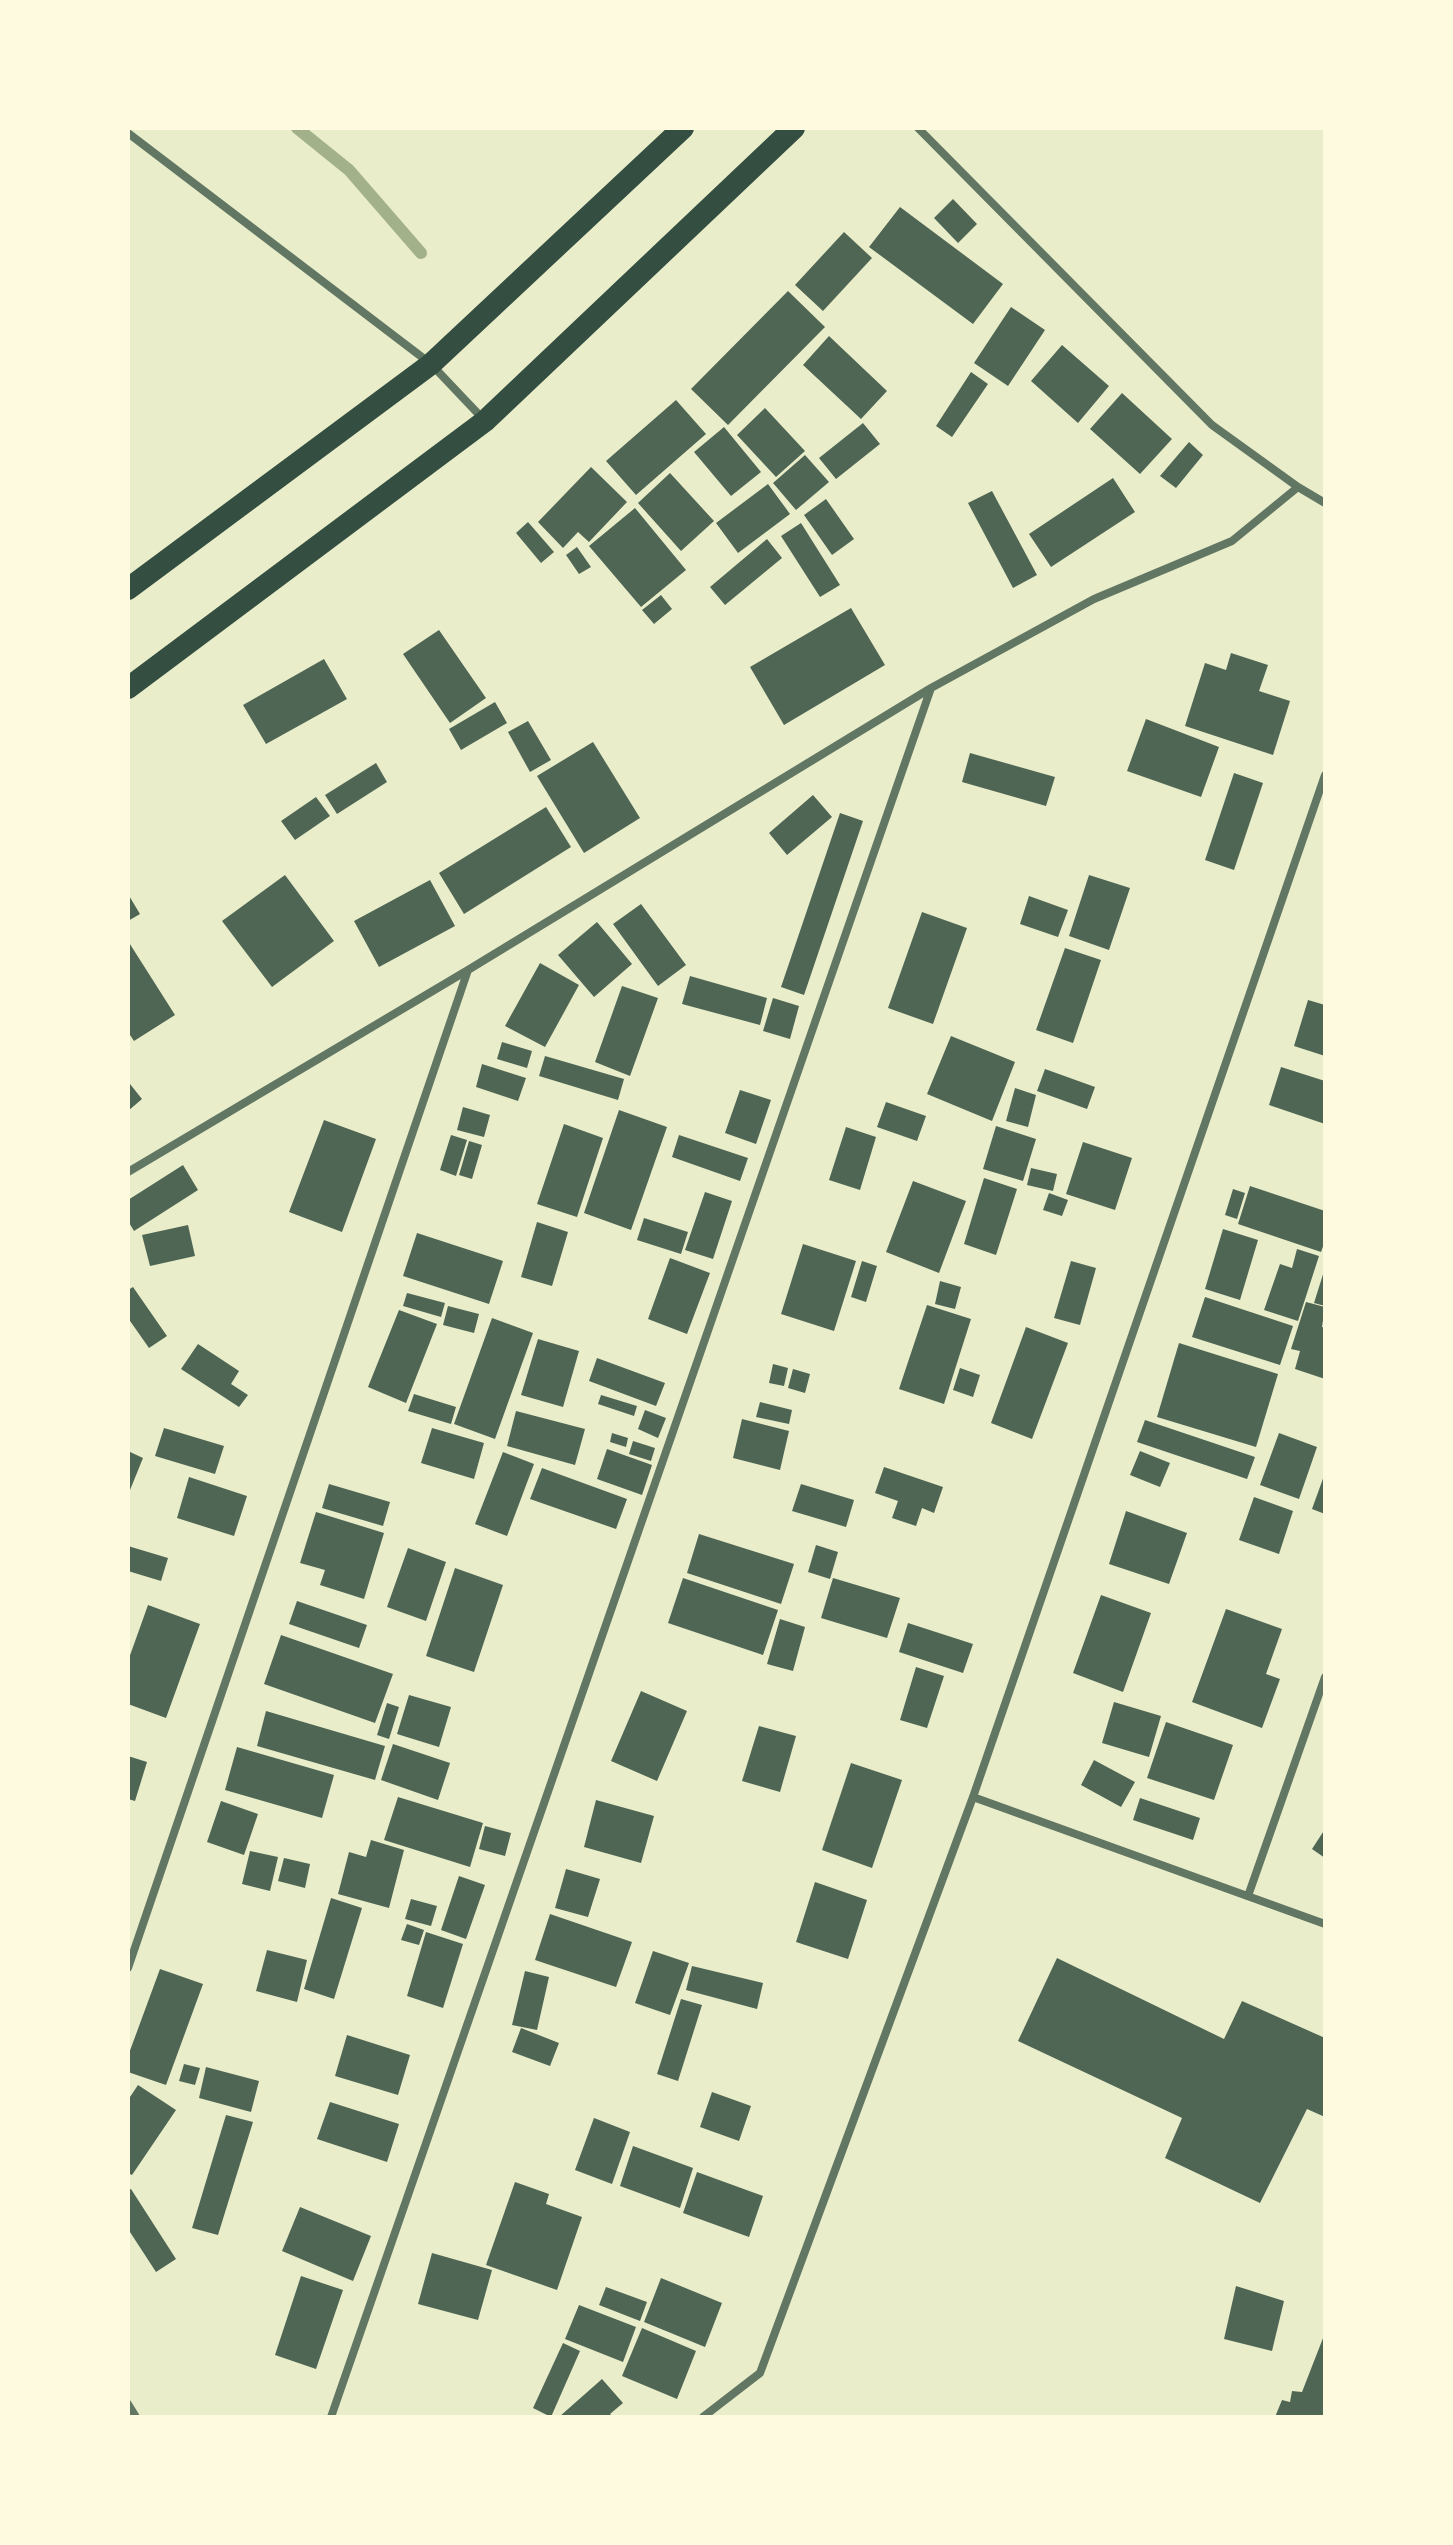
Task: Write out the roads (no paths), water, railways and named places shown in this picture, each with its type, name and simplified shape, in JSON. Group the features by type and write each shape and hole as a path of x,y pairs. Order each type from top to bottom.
{"highway":[{"path":"128,589 431,364 683,128"},
{"path":"128,688 485,421 794,128"}],"street":[{"path":"918,128 1212,425 1325,503"},
{"path":"128,133 431,364 485,421"},
{"path":"128,1172 468,970 931,688 1094,599 1232,541 1298,487"},
{"path":"331,2417 931,688"},
{"path":"703,2417 760,2373 973,1797 1325,775"},
{"path":"128,1968 468,970"},
{"path":"1248,1896 1325,1677"},
{"path":"973,1797 1325,1924"},
{"path":"128,2404 136,2417"}],"waterway":[{"path":"297,128 349,170 421,253"}]}
